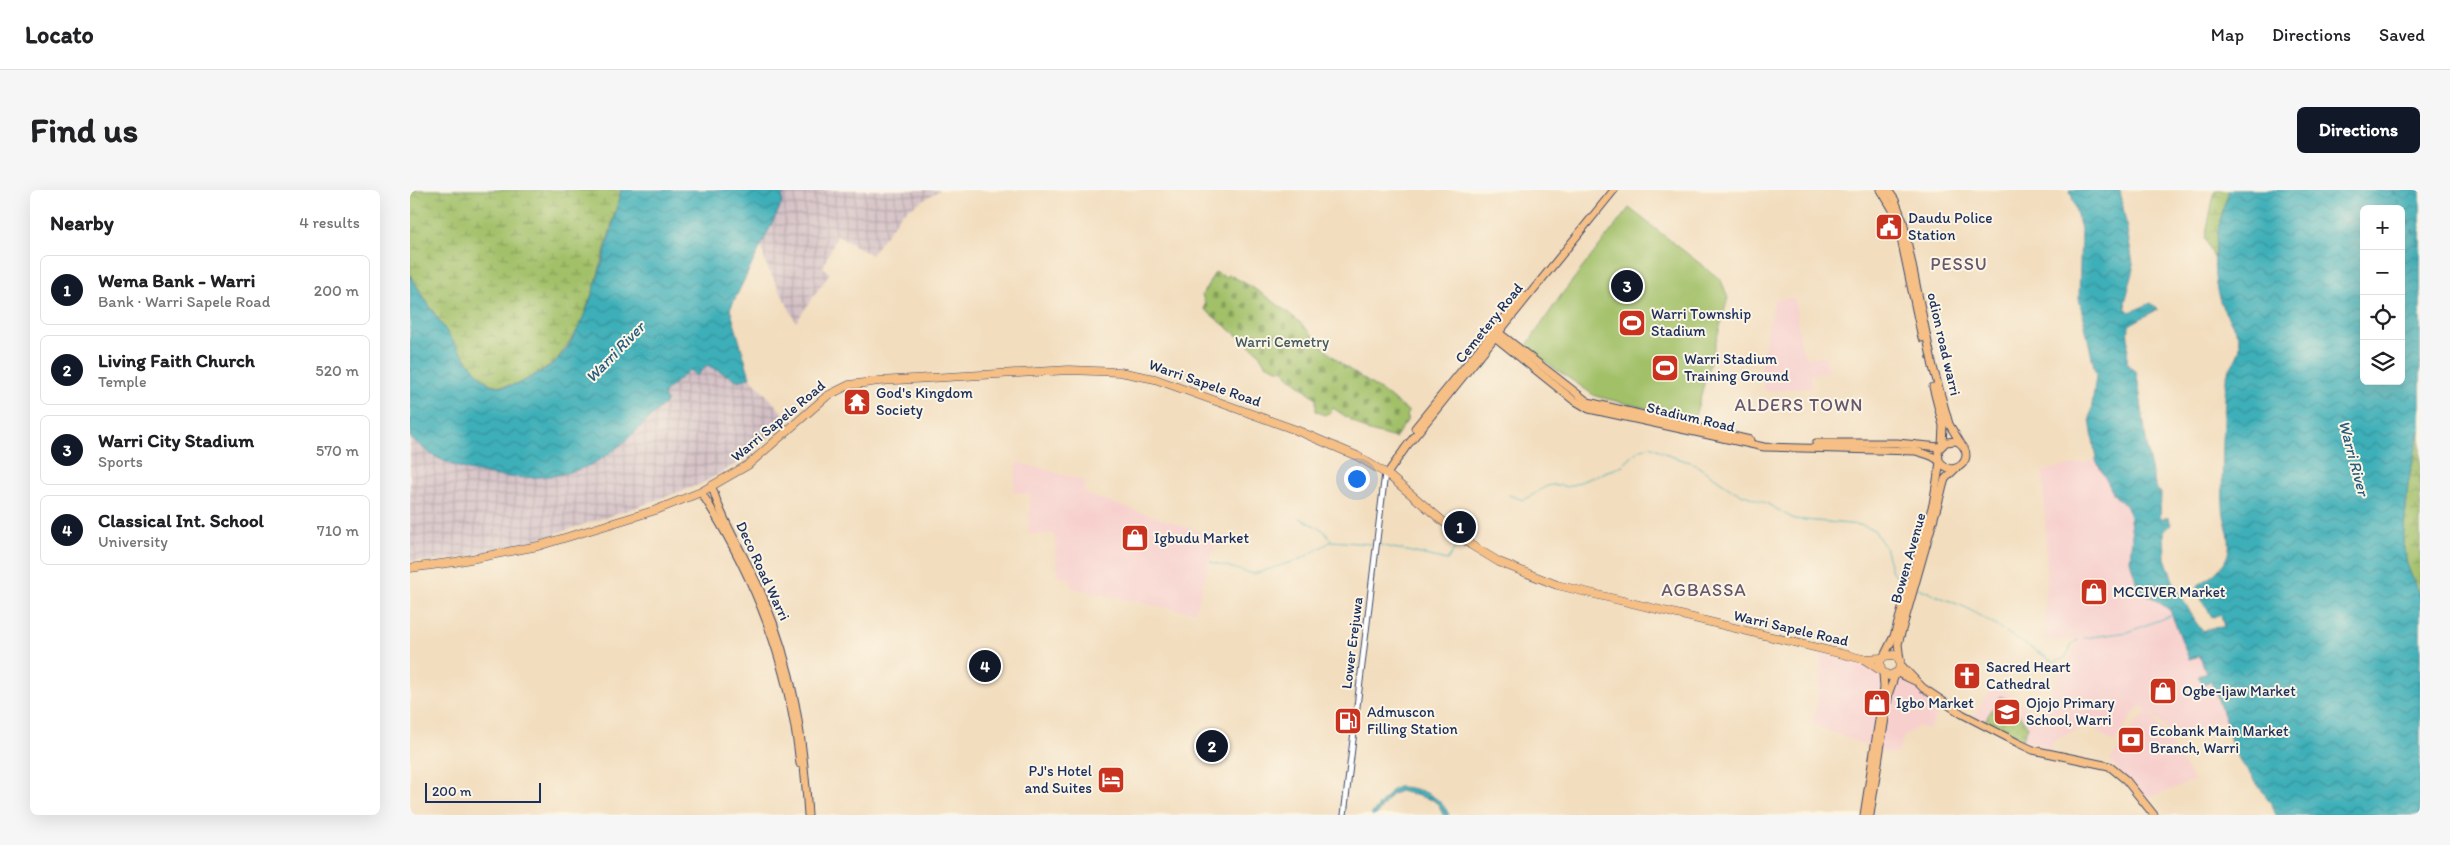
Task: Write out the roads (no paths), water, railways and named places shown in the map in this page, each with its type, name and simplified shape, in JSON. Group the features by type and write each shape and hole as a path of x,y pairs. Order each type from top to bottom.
{"highway":[{"name":"Warri Sapele Road","path":"410,568 455,562 538,546 656,510 702,492 748,465 826,396 838,388 879,381 1069,370 1120,372 1171,384 1296,430 1344,450 1385,473 1471,545 1499,562 1557,585 1863,659 1883,657"},
{"path":"1894,655 1900,662 1896,674 1889,676 1882,672 1880,664 1883,657 1894,655"},
{"name":"Warri Sapele Road","path":"1863,659 1882,672"}],"main road":[{"name":"Cemetery Road","path":"1385,473 1608,190"},
{"name":"Cemetery Road","path":"1495,333 1614,190"},
{"name":"odion road warri","path":"1881,190 1889,201 1898,223 1943,426 1941,446"},
{"name":"odion road warri","path":"1888,190 1895,200 1903,221 1933,367 1946,417 1962,444"},
{"name":"Stadium Road","path":"1495,333 1574,393 1598,405 1767,442 1897,443 1941,446"},
{"name":"Stadium Road","path":"1495,333 1572,399 1590,409 1750,445 1892,449 1922,453 1939,461"},
{"path":"1952,440 1962,444 1966,458 1962,466 1956,469 1945,467 1939,461 1938,453 1941,446 1952,440"},
{"name":"Bowen Avenue","path":"1883,657 1894,636 1933,504 1939,461"},
{"name":"Bowen Avenue","path":"1900,662 1898,649 1900,634 1945,479 1956,469"},
{"name":"Deco Road Warri","path":"712,487 727,526 764,598 785,656 801,725 808,815"},
{"name":"Deco Road Warri","path":"702,492 758,600 780,657 796,726 804,815"},
{"path":"1900,662 1915,681"},
{"path":"1864,815 1884,688 1882,672"},
{"path":"1870,815 1888,692 1896,674 1915,681 1962,714 2033,750 2109,766 2126,780 2154,815"}],"street":[{"name":"Lower Erejuwa","path":"1344,815 1385,473"}],"water":[{"name":"Warri River","path":"621,190 783,190 782,203 730,309 750,377 739,381 707,365 697,376 689,370 663,394 667,401 614,450 594,463 556,475 512,477 490,475 468,470 431,454 410,437 410,275 448,334 482,378 495,386 511,386 521,382 555,362 567,348 578,328 597,281"},
{"name":"Warri River","path":"2070,190 2120,190 2134,269 2125,302 2126,309 2130,312 2151,303 2158,309 2129,325 2127,362 2129,367 2136,371 2152,475 2156,489 2161,493 2160,518 2169,518 2171,525 2164,531 2165,558 2173,581 2203,632 2211,628 2224,627 2221,615 2212,617 2197,592 2197,586 2214,574 2227,557 2229,550 2229,537 2223,512 2222,489 2226,378 2239,353 2240,343 2238,335 2222,306 2215,278 2214,263 2221,218 2229,190 2420,190 2420,430 2408,484 2403,543 2407,564 2420,598 2420,815 2276,815 2271,803 2233,751 2226,720 2211,682 2203,684 2198,676 2206,672 2200,656 2189,659 2170,610 2138,588 2130,560 2132,535 2129,513 2124,504 2114,495 2096,460 2090,419 2096,376 2079,298 2081,229"},
{"path":"1398,787 1406,787 1428,794 1441,803 1449,815 1443,815 1439,805 1433,800 1400,791 1391,795 1376,815 1371,815 1392,790"}],"waterway":[{"path":"1509,495 1523,500 1548,486 1559,485 1567,487 1622,466 1639,450 1651,446 1670,456 1693,463 1736,492 1766,503 1794,519 1860,525 1874,530 1885,547 1892,572 1906,583"},
{"path":"1300,518 1323,530 1331,540"},
{"path":"1211,562 1254,574 1301,559 1332,541 1370,544"},
{"path":"1380,545 1447,560 1459,543"},
{"path":"1918,588 1967,608 2054,662 2065,658 2073,643 2078,640"},
{"path":"2084,638 2128,632 2172,615"}],"place":[{"name":"Daudu Police Station","path":"1889,227"},
{"name":"Warri City Stadium","path":"1627,286"},
{"name":"Warri Township Stadium","path":"1632,323"},
{"name":"Warri Stadium Training Ground","path":"1665,368"},
{"name":"God's Kingdom Society","path":"857,402"},
{"name":"Wema Bank - Warri","path":"1460,527"},
{"name":"Igbudu Market","path":"1135,538"},
{"name":"MCCIVER Market","path":"2094,592"},
{"name":"Classical Int. School","path":"985,666"},
{"name":"Sacred Heart Cathedral","path":"1967,676"},
{"name":"Ogbe-Ijaw Market","path":"2163,691"},
{"name":"Igbo Market","path":"1877,703"},
{"name":"Ojojo Primary School, Warri","path":"2007,712"},
{"name":"Admuscon Filling Station","path":"1348,721"},
{"name":"Ecobank Main Market Branch, Warri","path":"2131,740"},
{"name":"Living Faith Church","path":"1212,746"},
{"name":"PJ's Hotel and Suites","path":"1111,780"}],"district":[{"name":"PESSU","path":"1959,264"},
{"name":"ALDERS TOWN","path":"1799,405"},
{"name":"AGBASSA","path":"1704,590"}],"park label":[{"name":"Warri Cemetry","path":"1282,342"}]}
